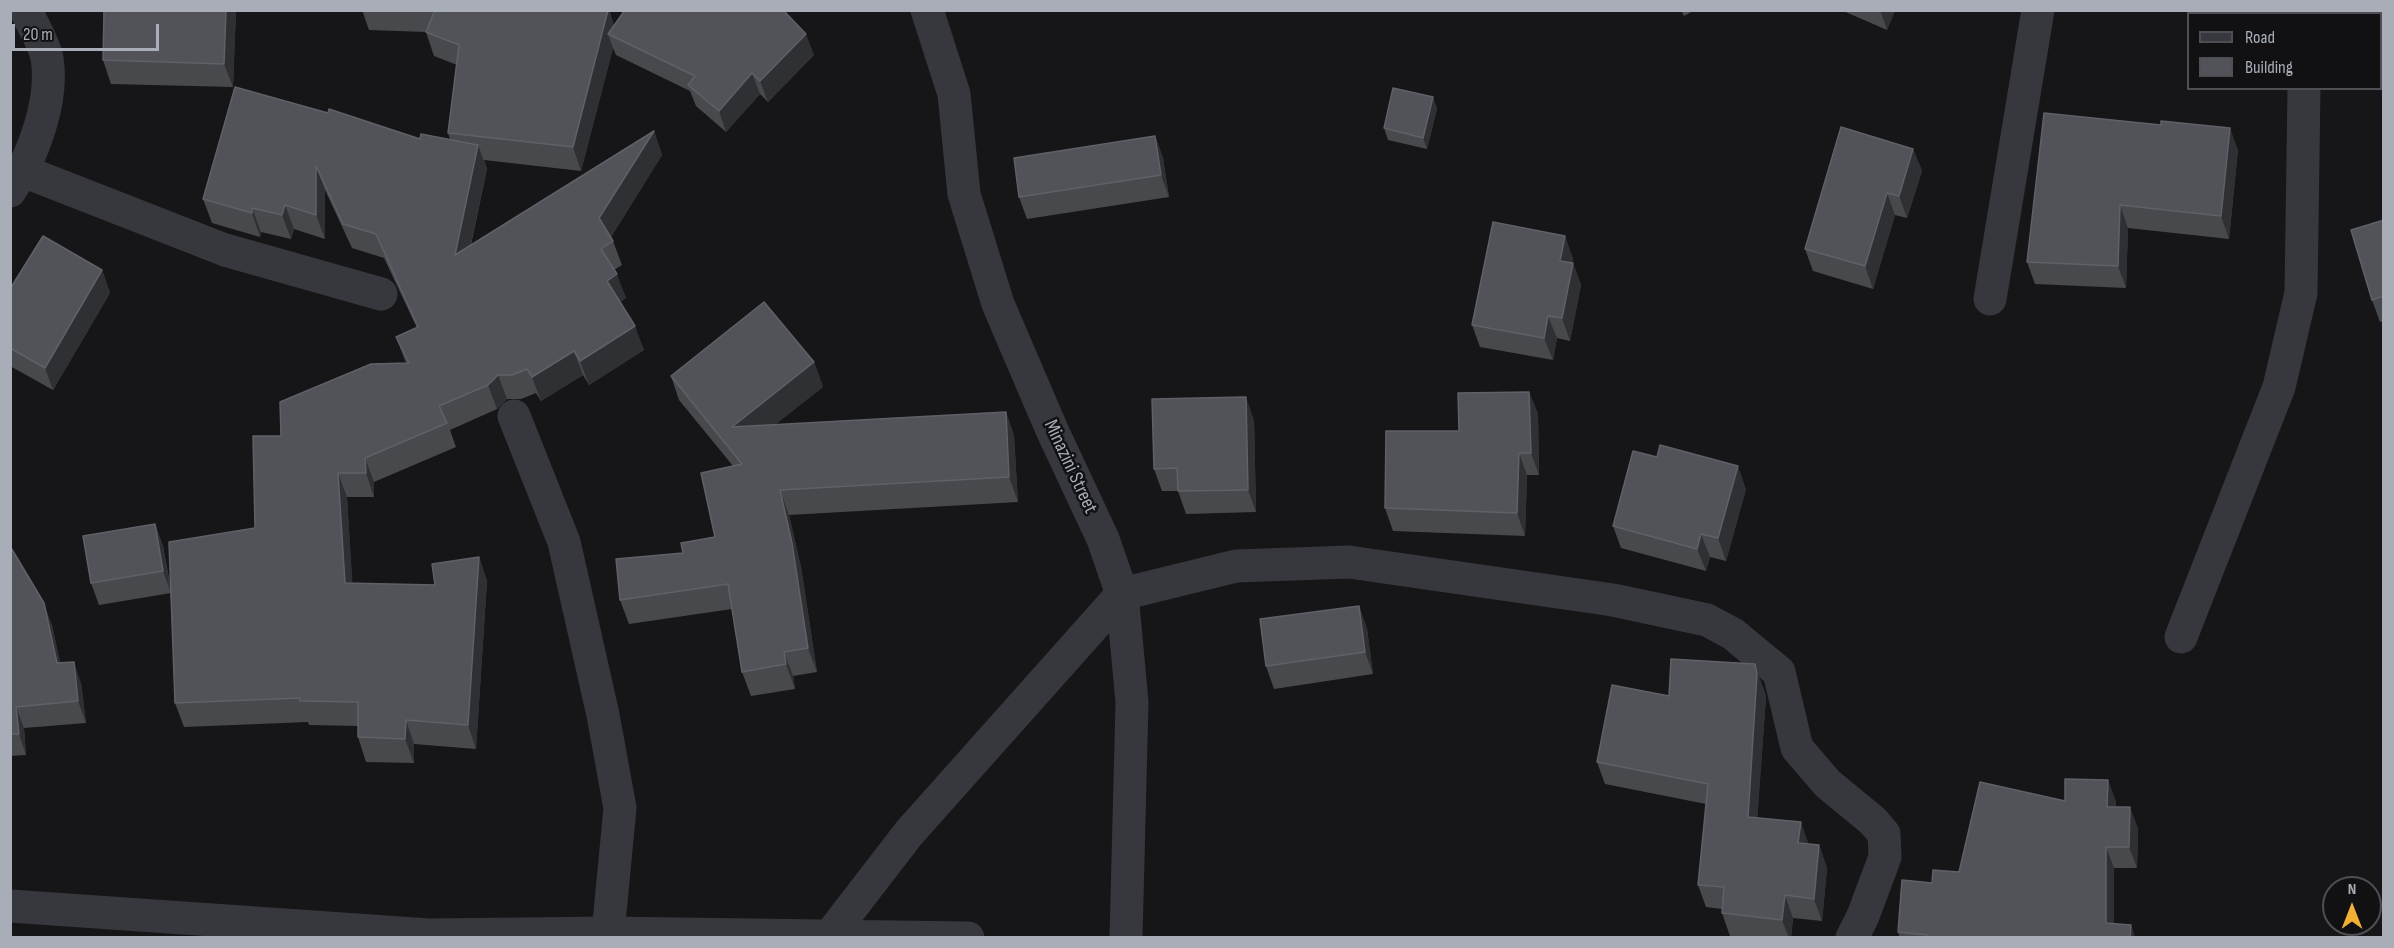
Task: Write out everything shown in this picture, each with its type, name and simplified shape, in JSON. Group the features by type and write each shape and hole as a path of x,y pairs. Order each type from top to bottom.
{"street":[{"path":"26,10 47,57 47,106 17,181 225,250 381,294"},
{"name":"Minazini Street","path":"927,10 954,94 964,194 998,304 1052,430 1103,539 1122,594 1132,702 1126,938"},
{"path":"1989,299 2038,10"},
{"path":"2181,637 2279,387 2301,293 2304,90"},
{"path":"514,416 564,542 603,715 620,808 608,933"},
{"path":"829,937 909,833 1122,594 1236,566 1349,562 1613,600 1707,620 1733,634 1779,672 1797,748 1828,784 1873,821 1884,834 1885,857 1863,916 1852,938"},
{"path":"10,906 429,936 608,933 968,938"}],"building":[{"path":"104,10 226,10 224,64 103,60"},
{"path":"435,10 608,10 573,147 448,133 459,45 426,32"},
{"path":"625,10 783,10 806,34 760,81 752,73 719,111 688,85 695,76 608,34"},
{"path":"235,87 328,113 329,109 420,139 421,134 478,145 455,255 654,131 599,218 613,241 601,249 617,274 607,281 635,326 580,361 574,351 532,377 527,369 512,375 498,375 488,385 439,406 447,423 365,458 366,473 338,473 345,583 435,585 432,564 479,557 468,725 406,720 405,739 358,737 358,702 300,701 300,698 175,703 169,542 255,528 253,436 281,436 280,402 371,364 409,363 396,337 418,327 376,234 343,224 316,166 316,215 285,205 282,215 252,208 252,213 203,199"},
{"path":"1393,88 1433,97 1423,138 1384,128"},
{"path":"2044,113 2161,125 2161,121 2230,128 2221,216 2120,205 2118,266 2027,262"},
{"path":"1841,127 1913,149 1899,196 1887,193 1865,266 1805,249"},
{"path":"1155,136 1161,175 1019,197 1014,158"},
{"path":"2384,220 2384,296 2372,300 2351,230"},
{"path":"1493,222 1565,236 1560,261 1573,263 1562,318 1548,316 1544,338 1472,325"},
{"path":"43,236 102,270 45,368 10,348 10,289"},
{"path":"764,302 814,362 732,427 1006,412 1009,477 780,490 792,543 808,648 784,652 786,664 742,672 728,584 620,600 616,559 683,553 681,543 715,537 701,473 742,464 671,376"},
{"path":"1529,392 1531,453 1519,453 1517,513 1385,508 1386,431 1459,431 1458,393"},
{"path":"1246,397 1248,490 1178,491 1177,468 1154,469 1152,399"},
{"path":"1660,445 1738,466 1718,538 1701,534 1697,549 1613,526 1633,451 1657,457"},
{"path":"155,524 163,571 91,583 83,536"},
{"path":"10,546 44,603 57,663 74,662 78,701 16,707 19,734 10,734"},
{"path":"1359,606 1365,652 1266,666 1260,619"},
{"path":"1671,659 1755,664 1757,674 1748,817 1801,822 1798,843 1819,845 1814,899 1785,895 1782,920 1722,913 1724,887 1698,885 1708,784 1597,762 1612,685 1669,696"},
{"path":"2065,779 2108,780 2107,807 2130,807 2129,847 2106,847 2106,923 2131,925 2130,938 1927,938 1928,935 1898,932 1902,880 1932,883 1933,870 1959,872 1980,782 2065,801"}]}
